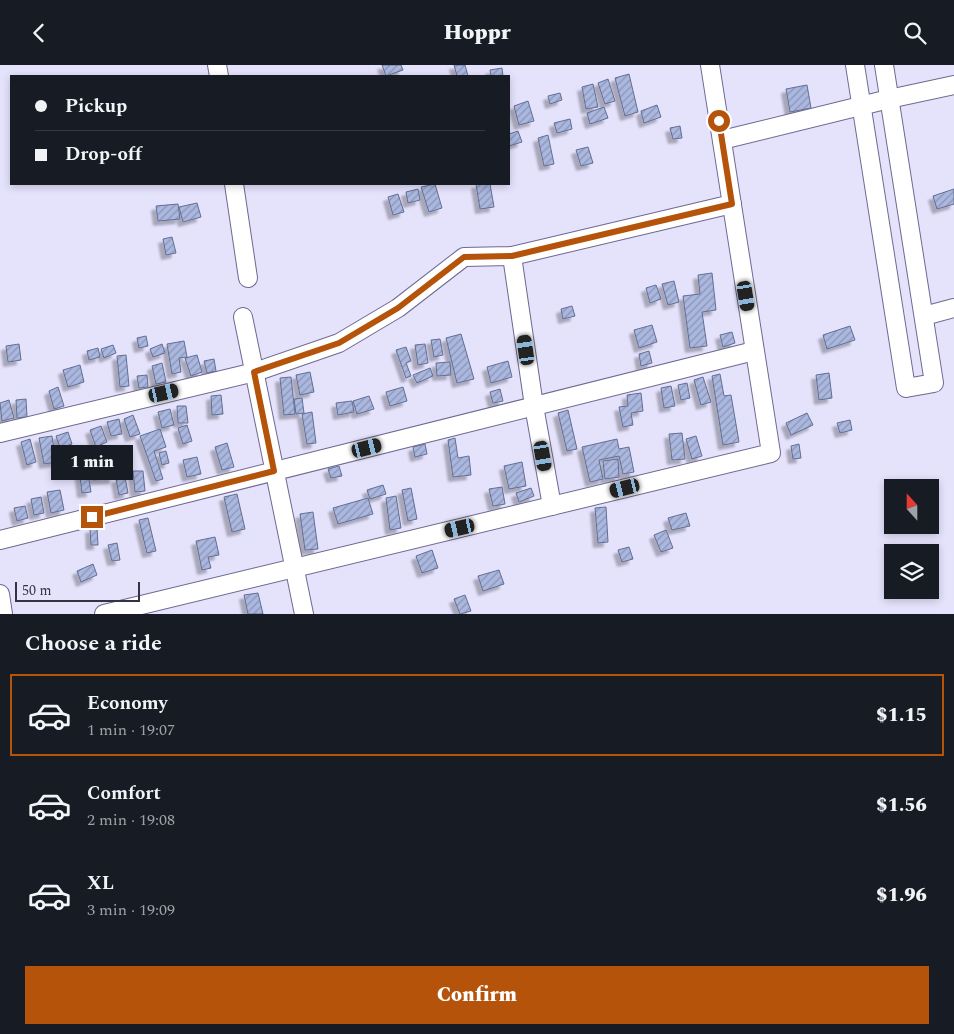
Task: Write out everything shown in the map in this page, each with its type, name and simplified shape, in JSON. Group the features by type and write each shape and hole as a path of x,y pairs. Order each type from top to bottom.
{"street":[{"path":"104,614 771,453 710,65"},
{"path":"856,65 906,388 934,383 884,65"},
{"path":"722,140 954,85"},
{"path":"234,185 248,278"},
{"path":"0,433 254,372 339,343 398,308 464,257 512,256 732,204"},
{"path":"512,256 534,406 552,506"},
{"path":"924,316 954,308"},
{"path":"243,317 304,614"},
{"path":"0,540 754,351"},
{"path":"0,594 3,614"}],"building":[{"path":"382,65 401,65 403,70 386,75"},
{"path":"454,65 465,65 468,75 457,75"},
{"path":"502,68 503,75 491,75 490,70"},
{"path":"629,74 638,112 625,116 615,78"},
{"path":"608,79 615,101 605,104 598,83"},
{"path":"593,84 598,107 586,109 582,87"},
{"path":"807,85 811,108 790,112 786,89"},
{"path":"560,93 562,100 550,104 548,96"},
{"path":"528,101 534,121 519,125 514,106"},
{"path":"657,105 661,117 644,123 641,111"},
{"path":"604,107 608,118 590,124 587,113"},
{"path":"570,119 572,129 557,133 554,123"},
{"path":"680,126 682,138 673,139 670,128"},
{"path":"518,131 522,142 510,146 510,134"},
{"path":"548,135 554,164 544,166 538,138"},
{"path":"588,147 593,163 581,166 576,150"},
{"path":"435,185 442,208 429,212 421,187"},
{"path":"476,185 490,185 494,207 480,209"},
{"path":"418,189 420,200 408,203 406,192"},
{"path":"954,189 954,204 937,209 933,196"},
{"path":"398,194 404,212 393,215 388,197"},
{"path":"197,203 201,217 183,222 179,207"},
{"path":"178,204 180,219 158,221 156,206"},
{"path":"172,237 176,253 166,255 163,239"},
{"path":"712,273 716,310 702,312 707,346 690,348 683,296 700,294 698,275"},
{"path":"674,281 679,302 668,305 662,284"},
{"path":"656,285 661,299 650,303 646,288"},
{"path":"572,306 575,316 563,319 561,309"},
{"path":"652,325 657,342 639,348 634,330"},
{"path":"850,326 855,340 827,349 823,335"},
{"path":"732,332 735,343 723,347 720,335"},
{"path":"461,334 474,379 457,383 446,338"},
{"path":"146,336 148,346 139,348 137,338"},
{"path":"440,339 443,355 434,357 431,340"},
{"path":"184,341 187,357 179,358 181,372 172,374 167,344"},
{"path":"19,344 21,360 8,362 6,346"},
{"path":"162,344 165,353 153,357 150,349"},
{"path":"425,344 428,363 418,365 415,345"},
{"path":"113,345 116,353 104,358 101,349"},
{"path":"406,347 411,361 406,363 411,376 406,378 396,350"},
{"path":"98,348 100,357 89,360 87,351"},
{"path":"649,351 652,363 641,366 639,354"},
{"path":"126,355 129,386 120,387 117,356"},
{"path":"197,355 202,372 191,376 185,358"},
{"path":"214,359 216,371 207,373 204,361"},
{"path":"508,361 512,377 491,383 487,367"},
{"path":"450,362 451,375 437,376 436,363"},
{"path":"162,363 166,382 156,384 152,366"},
{"path":"80,365 84,382 68,387 63,370"},
{"path":"430,368 433,376 417,383 413,375"},
{"path":"310,372 314,392 300,395 296,375"},
{"path":"829,373 832,398 819,400 816,375"},
{"path":"720,374 724,396 731,395 739,442 723,445 712,376"},
{"path":"147,375 148,387 139,388 137,376"},
{"path":"291,377 295,414 284,415 280,378"},
{"path":"703,377 711,402 701,405 694,380"},
{"path":"687,383 690,398 681,400 678,385"},
{"path":"671,386 675,406 664,408 661,388"},
{"path":"58,387 64,406 54,409 49,391"},
{"path":"403,387 407,401 390,406 386,392"},
{"path":"500,389 503,401 493,403 490,392"},
{"path":"641,393 643,411 631,413 633,425 623,427 619,407 628,406 627,395"},
{"path":"221,395 223,414 212,415 211,396"},
{"path":"369,396 374,409 357,414 353,401"},
{"path":"302,398 304,413 296,414 294,399"},
{"path":"26,399 27,417 17,418 16,400"},
{"path":"9,400 14,418 2,421 0,403"},
{"path":"352,401 354,412 338,415 336,403"},
{"path":"177,406 186,406 188,423 178,423"},
{"path":"170,409 174,425 162,428 158,412"},
{"path":"568,410 577,449 567,451 558,413"},
{"path":"312,412 316,443 307,444 302,414"},
{"path":"807,413 813,425 791,435 786,423"},
{"path":"133,415 140,434 130,437 124,419"},
{"path":"119,419 122,434 111,436 107,422"},
{"path":"850,420 852,430 840,433 837,423"},
{"path":"187,425 192,441 183,444 178,428"},
{"path":"101,426 107,442 96,447 90,430"},
{"path":"160,429 166,447 154,451 163,479 156,481 140,436"},
{"path":"68,432 72,444 60,448 56,436"},
{"path":"682,433 685,459 672,460 669,434"},
{"path":"52,436 56,462 44,464 39,438"},
{"path":"696,436 702,456 692,459 686,439"},
{"path":"455,438 458,458 469,456 471,475 453,477 448,440"},
{"path":"30,439 36,462 27,465 21,442"},
{"path":"617,439 619,449 629,447 634,472 623,474 619,456 599,460 603,479 590,482 582,447"},
{"path":"227,443 234,467 222,470 215,447"},
{"path":"425,444 427,454 415,457 413,447"},
{"path":"799,444 801,458 793,459 791,446"},
{"path":"74,449 79,467 64,472 58,454"},
{"path":"166,451 169,463 162,465 159,453"},
{"path":"197,457 201,474 187,477 183,460"},
{"path":"618,459 619,477 605,479 603,461"},
{"path":"522,462 526,486 509,489 504,466"},
{"path":"113,463 114,479 93,480 92,464"},
{"path":"339,466 342,476 331,478 328,469"},
{"path":"87,467 91,492 82,493 79,468"},
{"path":"133,471 143,471 145,491 135,492"},
{"path":"125,477 128,493 119,495 116,479"},
{"path":"383,485 386,494 370,499 367,490"},
{"path":"502,487 505,504 493,506 489,489"},
{"path":"411,488 417,519 408,521 402,490"},
{"path":"531,488 534,496 519,502 516,493"},
{"path":"60,490 64,510 51,513 47,492"},
{"path":"237,494 245,529 232,532 224,497"},
{"path":"396,496 401,528 390,530 386,498"},
{"path":"41,497 44,513 34,515 31,499"},
{"path":"368,498 373,514 338,524 333,508"},
{"path":"25,506 28,518 17,521 14,508"},
{"path":"606,507 608,542 598,543 595,508"},
{"path":"313,512 318,549 305,550 300,514"},
{"path":"686,513 690,526 672,530 668,518"},
{"path":"148,518 156,551 147,553 139,520"},
{"path":"97,528 98,545 91,545 90,529"},
{"path":"666,530 673,548 661,552 654,535"},
{"path":"215,537 219,555 208,557 211,568 202,570 196,541"},
{"path":"117,543 120,560 112,561 108,545"},
{"path":"629,547 633,559 622,562 618,550"},
{"path":"432,550 438,568 422,573 416,556"},
{"path":"93,564 97,575 81,582 77,571"},
{"path":"499,570 504,584 483,591 478,576"},
{"path":"258,593 263,614 248,614 244,595"},
{"path":"465,595 471,611 460,614 454,599"}],"route":[{"path":"92,517 274,471 254,372 339,343 398,308 464,257 512,256 732,204 719,121"}]}
